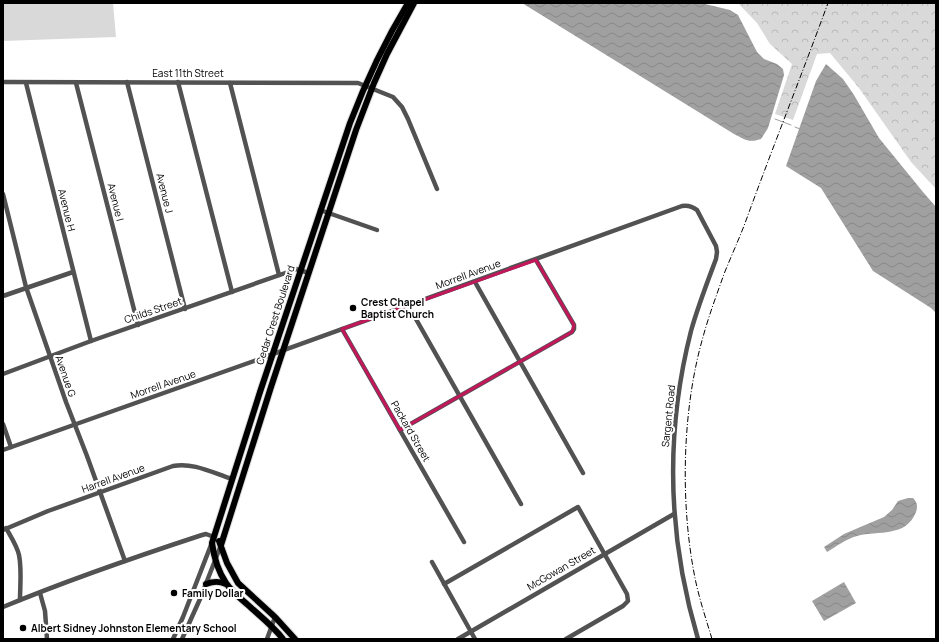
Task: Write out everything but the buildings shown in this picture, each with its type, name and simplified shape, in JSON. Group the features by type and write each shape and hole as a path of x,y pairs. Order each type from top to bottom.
{"main road":[{"name":"Cedar Crest Boulevard","path":"213,540 320,210 350,123 381,52 408,3"},
{"name":"Cedar Crest Boulevard","path":"221,545 271,387 356,130 387,54 414,3"},
{"path":"232,479 241,482"},
{"path":"283,639 226,584 215,560 213,540 217,538 219,541 227,564 238,583 297,638"},
{"path":"206,584 219,582 226,584"}],"street":[{"name":"East 11th Street","path":"3,82 358,83 393,97 402,107 437,189"},
{"name":"Avenue J","path":"128,82 185,309"},
{"path":"178,82 232,292"},
{"name":"Avenue H","path":"26,83 91,341"},
{"name":"Avenue I","path":"76,83 138,325"},
{"path":"230,83 279,275"},
{"name":"Avenue G","path":"3,194 26,288 125,561"},
{"name":"Morrell Avenue","path":"3,450 273,355 682,206 690,206"},
{"name":"Sargent Road","path":"690,206 697,210 717,252 716,259 699,305 686,353 677,405 673,454 674,514 682,573 698,639"},
{"path":"320,210 377,230"},
{"path":"400,430 572,332 574,326 536,260"},
{"name":"Childs Street","path":"3,374 91,341 279,275 294,270 301,270"},
{"path":"301,270 309,273"},
{"path":"3,296 74,272"},
{"path":"475,282 583,473"},
{"path":"408,305 522,504"},
{"name":"Packard Street","path":"342,329 464,542"},
{"path":"3,424 11,447"},
{"name":"Harrell Avenue","path":"5,529 48,511 173,466 191,466 232,479"},
{"path":"444,584 578,507 627,594 628,601 623,606 566,639"},
{"name":"McGowan Street","path":"458,639 674,514"},
{"path":"5,529 19,555 20,600"},
{"path":"3,607 125,561 202,535 206,534 213,540"},
{"name":"Cedar Crest Boulevard","path":"173,639 192,596 213,540"},
{"name":"Cedar Crest Boulevard","path":"182,639 200,600 221,545"},
{"path":"432,562 475,639"},
{"path":"40,593 45,611 47,639"},
{"path":"192,596 200,600"},
{"path":"183,617 191,620"},
{"path":"267,639 275,617"}],"highlighted area":[{"path":"536,260 574,325 572,332 400,430 342,329"}],"green space":[{"path":"3,3 113,3 116,37 3,41"},
{"path":"738,3 936,3 936,189 911,162 859,88 830,53 817,54 793,120 775,114 792,64 770,44 757,23"}],"water":[{"path":"522,3 701,3 730,10 738,15 757,52 764,59 777,64 783,69 784,75 768,128 761,139 750,141 741,138"},
{"path":"826,64 843,79 879,138 936,207 936,313 931,308 873,271 821,188 786,166 816,81"},
{"path":"913,498 917,508 916,512 906,526 891,532 865,534 853,537 827,552 824,547 844,534 884,517 892,510 898,501"},
{"path":"844,582 856,603 824,621 812,601"}],"waterway":[{"path":"775,119 791,125"},
{"path":"795,127 800,129"}],"railway":[{"path":"712,639 695,578 690,549 685,488 687,426 696,365 705,329 724,274 828,3"}],"place":[{"name":"Crest Chapel Baptist Church","path":"353,308"},
{"name":"Family Dollar","path":"174,593"},
{"name":"Albert Sidney Johnston Elementary School","path":"23,628"}]}
